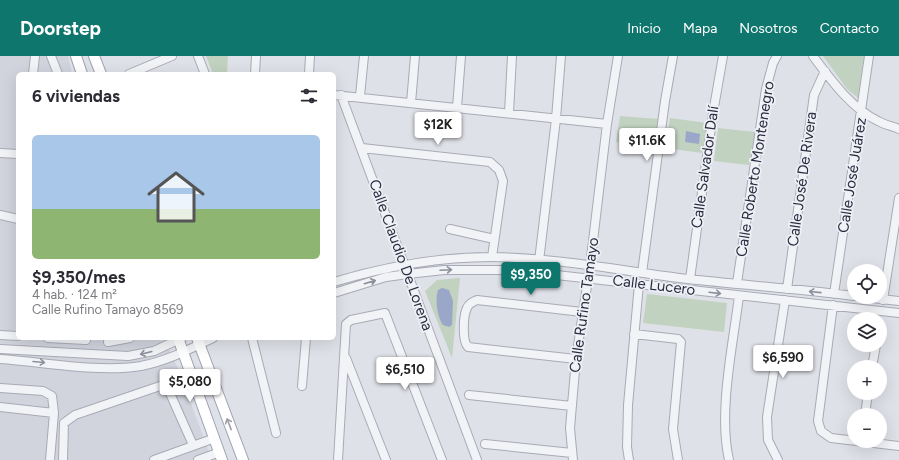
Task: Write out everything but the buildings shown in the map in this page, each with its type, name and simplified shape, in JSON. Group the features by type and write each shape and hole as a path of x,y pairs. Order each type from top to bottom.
{"main road":[{"path":"76,56 81,72"},
{"path":"94,56 100,72"},
{"path":"180,340 183,352 221,456"},
{"path":"198,341 243,460"}],"street":[{"path":"33,72 35,56"},
{"path":"51,56 54,70"},
{"path":"134,72 172,56"},
{"path":"198,56 204,72"},
{"path":"255,72 256,56"},
{"path":"309,72 310,56"},
{"path":"360,96 364,56"},
{"path":"411,103 414,56"},
{"path":"457,108 461,56"},
{"path":"509,113 512,56"},
{"path":"539,261 556,119 561,56"},
{"name":"Calle Rufino Tamayo","path":"573,456 570,428 576,359 618,56"},
{"path":"642,273 665,101 673,56"},
{"name":"Calle Salvador Dalí","path":"690,279 713,113 723,56"},
{"name":"Calle Roberto Montenegro","path":"738,284 766,89 773,63 777,56"},
{"path":"814,56 824,71 842,92 862,111 879,122 899,128"},
{"name":"Calle José Juárez","path":"834,294 869,56"},
{"name":"Calle José De Rivera","path":"787,289 814,95 824,71"},
{"path":"338,95 360,96 411,103 608,124"},
{"name":"Calle Claudio De Lorena","path":"338,95 362,148 477,460"},
{"path":"362,148 490,162 499,170 503,181 492,257"},
{"path":"0,153 16,154"},
{"path":"887,274 899,198"},
{"path":"0,214 16,219"},
{"path":"450,229 494,239"},
{"name":"Calle Lucero","path":"336,281 388,266 448,259 492,257 590,266 690,279 847,295"},
{"name":"Calle Lucero","path":"336,292 386,278 408,274 480,269 527,271 588,277 739,296 833,305 867,312"},
{"path":"629,460 627,447 627,412 639,284"},
{"path":"729,460 724,432 726,397 739,296"},
{"path":"576,359 468,347 464,337 466,310 470,303 477,300 582,312"},
{"path":"778,460 768,440 767,417 785,300"},
{"path":"887,300 899,301"},
{"path":"833,305 818,421 821,431 831,438 847,440"},
{"path":"338,460 346,324 351,320 385,312 442,460"},
{"name":"Calle Lucero","path":"887,314 899,313"},
{"path":"634,334 678,339 681,342 673,429 678,460"},
{"path":"0,335 16,336"},
{"path":"108,342 119,340"},
{"path":"0,349 116,356 140,354 161,348 176,340"},
{"path":"253,340 276,433"},
{"path":"302,386 306,340"},
{"path":"0,360 122,368 165,360 183,352 198,341"},
{"path":"161,348 165,360"},
{"path":"345,356 386,460"},
{"path":"63,460 64,423 68,419 75,415 160,386 165,387 170,391 193,445"},
{"path":"0,388 46,392 53,399 54,413 50,460"},
{"path":"469,394 572,406"},
{"path":"0,407 54,413"},
{"path":"154,460 214,438"},
{"path":"485,444 573,456"},
{"path":"887,444 899,446"},
{"path":"201,460 221,456"}],"shaded area":[{"path":"0,56 68,56 72,72 16,72 16,340 165,340 179,371 212,460 0,460"}],"green space":[{"path":"206,56 228,56 227,72 212,72"},
{"path":"823,56 864,56 858,98 847,89"},
{"path":"620,116 658,119 654,147 616,142"},
{"path":"670,118 707,123 702,153 665,148"},
{"path":"718,128 755,132 749,165 714,161"},
{"path":"460,278 452,358 425,291 437,280"},
{"path":"647,294 727,303 724,332 643,323"}],"water":[{"path":"686,131 700,134 699,144 685,142"},
{"path":"442,288 449,290 453,301 452,325 449,327 443,325 437,308 438,290"}]}
